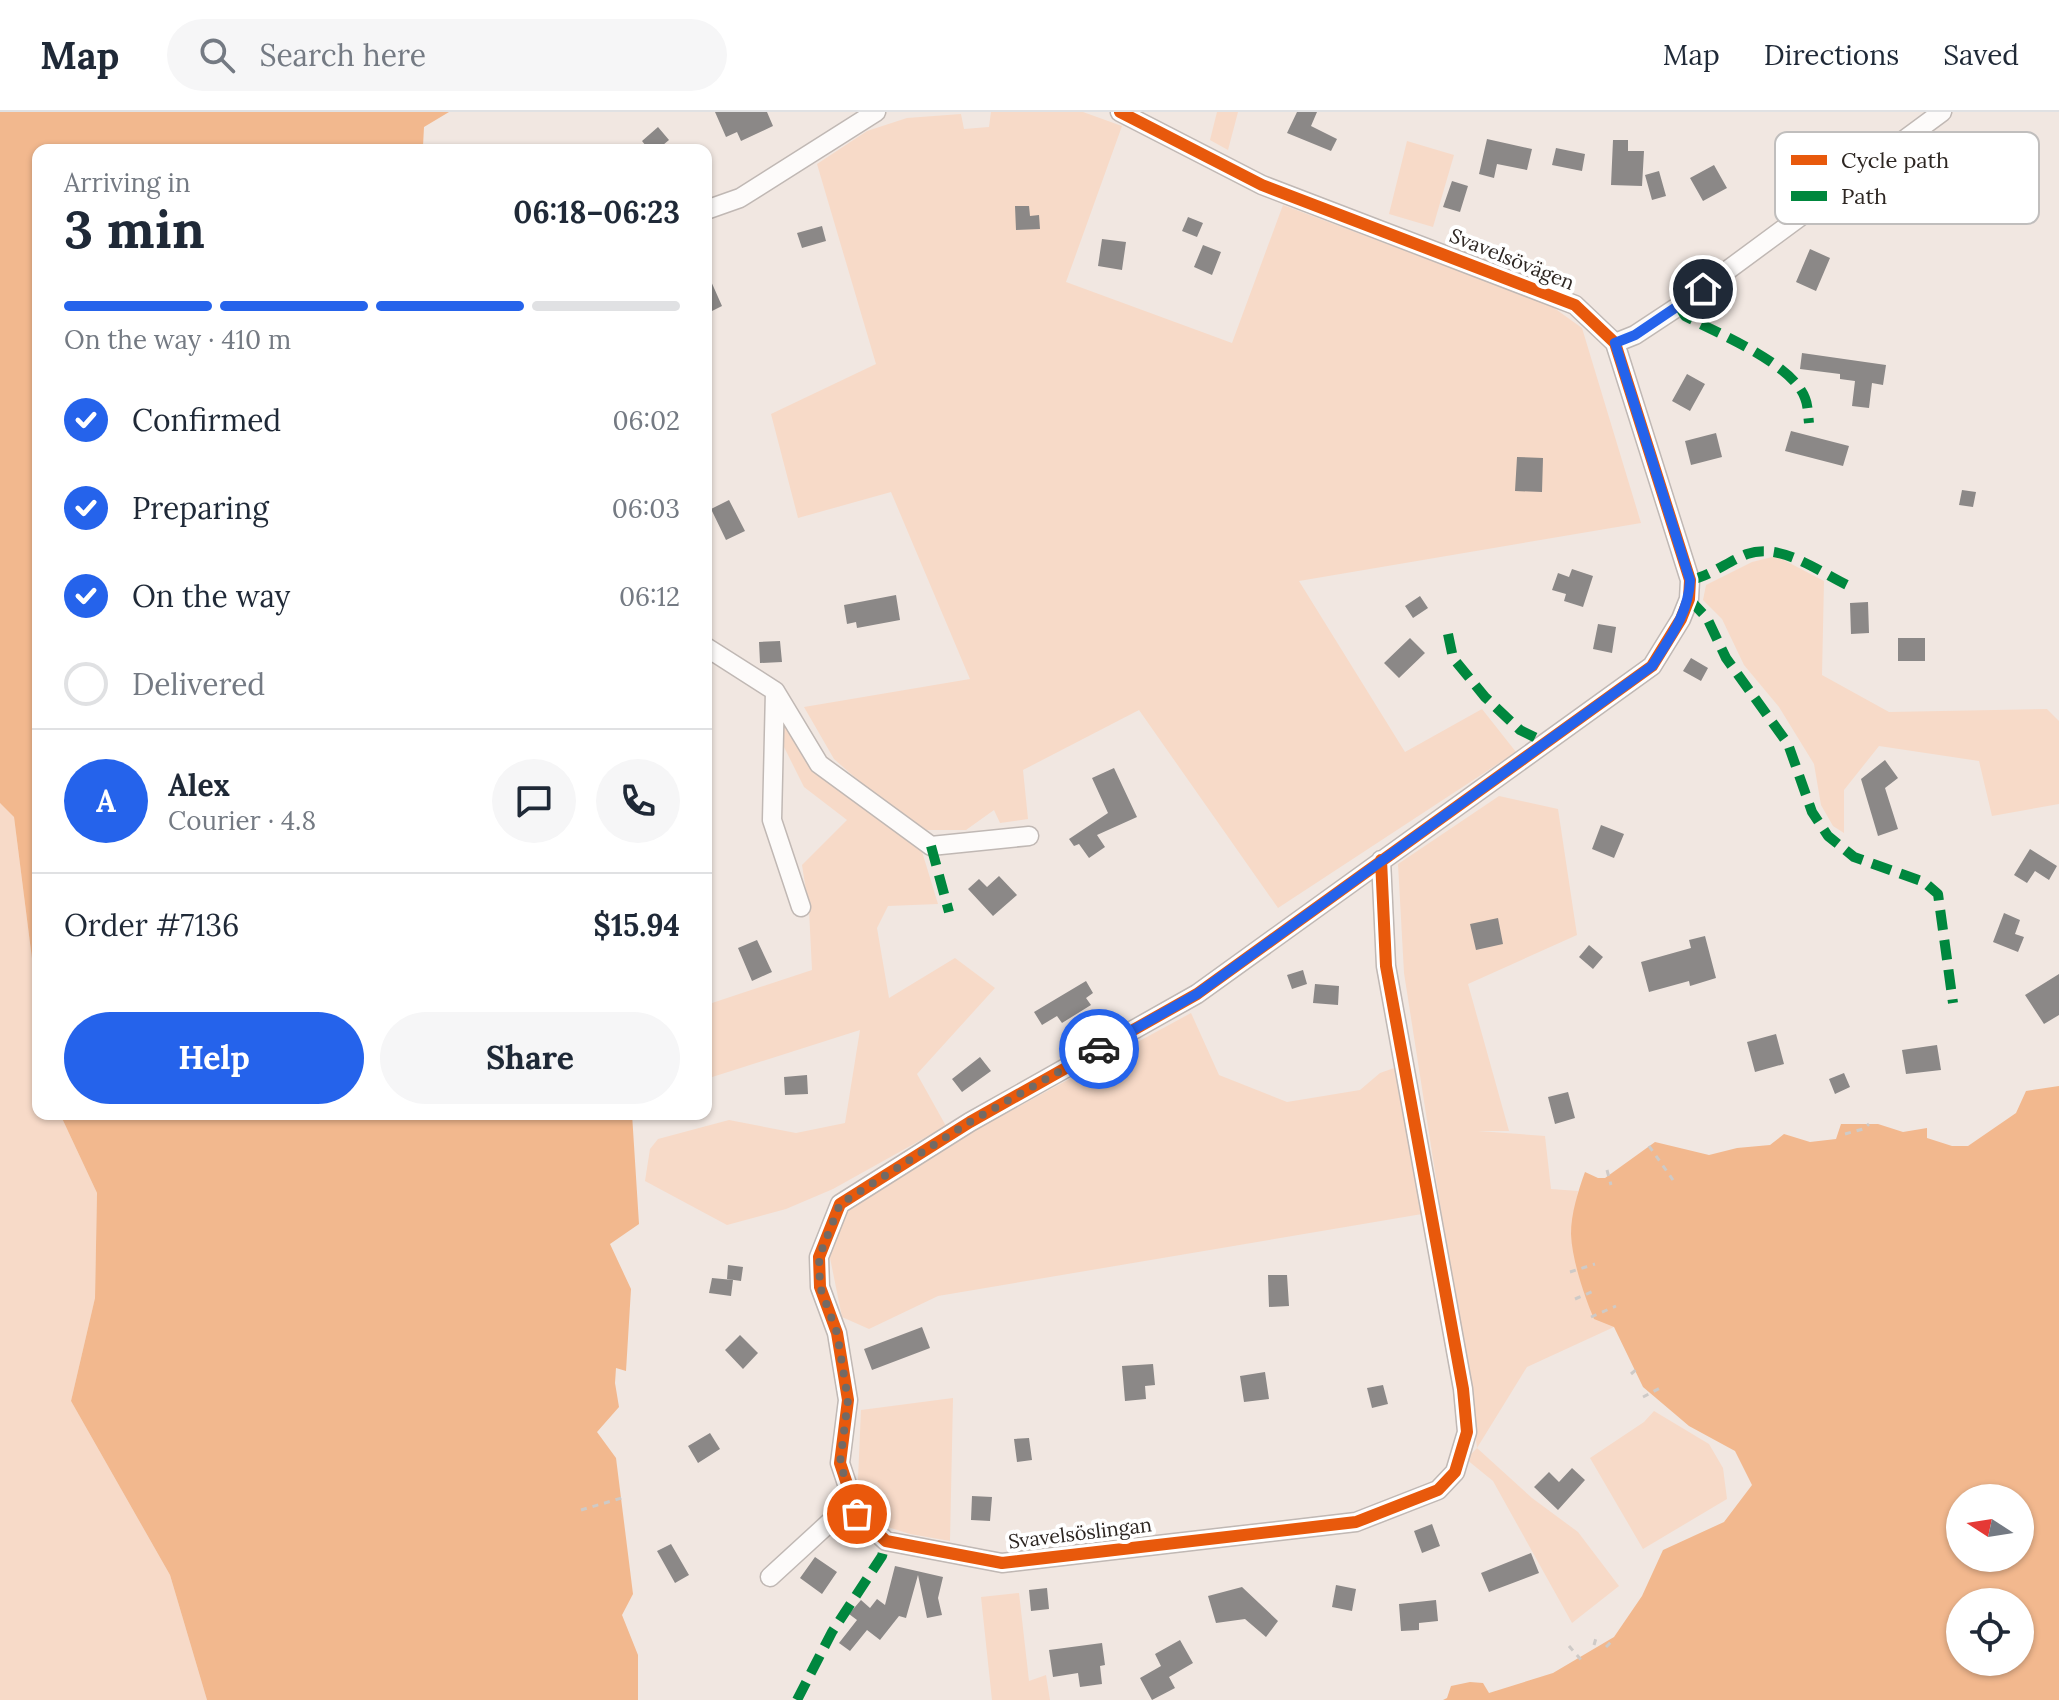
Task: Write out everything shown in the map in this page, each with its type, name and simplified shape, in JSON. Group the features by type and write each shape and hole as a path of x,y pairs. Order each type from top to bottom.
{"street":[{"path":"712,208 740,198 876,112"},
{"name":"Svavelsövägen","path":"1120,112 1262,185 1575,305 1615,343 1690,580 1689,599 1681,619"},
{"path":"1915,132 1942,112"},
{"path":"1615,343 1635,335 1679,306 1790,224"},
{"name":"Svavelsöslingan","path":"1381,860 1386,966 1463,1389 1467,1432 1455,1472 1438,1490 1356,1522 1002,1563 886,1541 857,1514 840,1463 848,1400 837,1333 820,1287 819,1257 840,1204 970,1122 1197,994 1381,860 1652,666 1681,619"},
{"path":"712,651 775,691 819,764 931,846 1029,836"},
{"path":"775,691 772,820 801,907"},
{"path":"770,1577 830,1522 857,1514"}],"path":[{"path":"1845,1134 1869,1124"},
{"path":"1649,1146 1673,1180"},
{"path":"1607,1170 1611,1185"},
{"path":"1570,1272 1595,1264"},
{"path":"1575,1299 1596,1290"},
{"path":"1591,1317 1616,1306"},
{"path":"1631,1374 1639,1367"},
{"path":"1643,1397 1662,1387"},
{"path":"581,1510 625,1497"},
{"path":"1594,1645 1596,1638"},
{"path":"1606,1647 1612,1641"},
{"path":"1569,1646 1582,1661"}],"shaded area":[{"path":"0,112 449,112 424,127 423,144 32,144 32,959 14,817 0,803"},
{"path":"991,112 1083,112 1122,126 1066,282 1232,343 1283,205 1550,305 1582,328 1641,523 1299,581 1405,752 1482,709 1516,752 1278,908 1139,710 1023,770 1028,819 1000,823 994,810 966,830 925,830 884,803 834,759 804,707 970,679 891,492 798,518 771,414 876,364 817,164 867,131 907,118 961,114 964,129 989,127"},
{"path":"1217,112 1238,112 1228,150 1210,140"},
{"path":"1407,141 1454,155 1433,227 1389,214"},
{"path":"1776,556 1824,581 1822,675 1889,712 2047,709 2059,721 2059,804 1992,816 1979,761 1879,746 1844,790 1844,833 1833,826 1821,805 1814,764 1779,707 1744,665 1722,619 1703,600 1706,585 1752,562"},
{"path":"783,717 816,774 920,845 938,904 888,906 877,928 889,998 955,958 995,988 917,1074 946,1126 833,1189 786,1209 727,1225 645,1181 650,1149 658,1139 729,1120 796,1133 845,1123 860,1030 712,1077 712,1003 812,970 809,910 802,865 847,820 804,787 779,737"},
{"path":"1499,796 1558,809 1577,935 1468,984 1509,1131 1478,1131 1545,1136 1551,1189 1578,1191 1571,1234 1614,1327 1527,1367 1477,1448 1404,973 1398,864"},
{"path":"0,803 14,817 32,959 32,1120 63,1120 97,1193 95,1298 71,1401 170,1575 207,1700 0,1700"},
{"path":"1191,1013 1219,1075 1287,1102 1360,1090 1380,1073 1397,1067 1422,1214 938,1296 869,1329 842,1317 828,1248 844,1215 889,1177"},
{"path":"2059,1086 2059,1700 1443,1700 1447,1698 1451,1686 1483,1683 1489,1693 1553,1673 1614,1637 1642,1596 1663,1550 1724,1522 1752,1485 1735,1451 1689,1426 1643,1387 1614,1327 1594,1319 1579,1277 1571,1234 1575,1203 1585,1172 1605,1178 1655,1142 1709,1155 1770,1145 1784,1134 1810,1142 1836,1139 1841,1124 1878,1124 1903,1132 1927,1128 1927,1138 1952,1146 1968,1146 2016,1113 2026,1091"},
{"path":"63,1120 632,1120 639,1224 610,1244 631,1289 626,1371 616,1368 619,1407 597,1432 616,1458 633,1594 622,1615 638,1655 638,1700 207,1700 170,1575 71,1401 95,1298 97,1193"},
{"path":"953,1398 950,1541 881,1525 857,1502 861,1410"},
{"path":"1654,1411 1709,1444 1723,1468 1727,1499 1643,1549 1590,1458 1644,1422"},
{"path":"1477,1448 1532,1498 1578,1532 1619,1586 1572,1623 1493,1481 1466,1459"},
{"path":"1019,1593 1029,1681 1046,1675 1050,1700 992,1700 981,1597"}],"building":[{"path":"715,112 767,112 773,126 741,141 737,132 726,137"},
{"path":"1297,112 1317,112 1311,126 1337,139 1331,151 1287,133"},
{"path":"658,127 669,140 664,144 644,144 642,141"},
{"path":"1487,139 1532,149 1527,170 1497,164 1494,178 1479,174"},
{"path":"1613,140 1628,140 1628,151 1644,151 1642,186 1611,185"},
{"path":"1556,148 1585,154 1582,171 1552,165"},
{"path":"1714,165 1727,188 1703,201 1690,178"},
{"path":"1659,171 1666,196 1652,200 1645,175"},
{"path":"1452,181 1468,186 1460,212 1443,207"},
{"path":"1015,206 1029,206 1030,216 1039,215 1040,229 1016,230"},
{"path":"1188,217 1203,223 1197,237 1182,231"},
{"path":"822,226 826,241 802,248 797,233"},
{"path":"1102,239 1126,242 1122,270 1098,266"},
{"path":"1203,245 1221,252 1212,275 1194,267"},
{"path":"1810,249 1830,258 1816,291 1796,282"},
{"path":"712,284 722,306 712,311"},
{"path":"1802,353 1886,365 1883,385 1872,383 1869,408 1852,406 1855,381 1840,379 1840,374 1800,369"},
{"path":"1687,374 1705,384 1690,411 1672,401"},
{"path":"1791,431 1849,446 1843,466 1785,451"},
{"path":"1716,433 1722,457 1691,465 1685,441"},
{"path":"1517,457 1543,458 1542,492 1515,491"},
{"path":"1962,490 1976,492 1973,507 1959,505"},
{"path":"729,500 745,531 726,540 712,508"},
{"path":"1572,569 1593,576 1583,607 1564,601 1566,594 1552,590 1558,573 1569,577"},
{"path":"896,595 900,620 857,628 856,622 847,624 844,605"},
{"path":"1420,596 1428,608 1413,618 1405,606"},
{"path":"1868,602 1869,633 1851,634 1850,603"},
{"path":"1598,624 1616,627 1612,653 1593,649"},
{"path":"1410,638 1425,653 1399,678 1384,663"},
{"path":"1898,638 1925,638 1925,661 1898,661"},
{"path":"780,641 782,662 760,663 759,642"},
{"path":"1691,658 1708,668 1701,681 1683,671"},
{"path":"1885,760 1898,778 1885,788 1898,829 1878,836 1861,779"},
{"path":"1114,768 1137,817 1097,835 1105,847 1089,858 1079,844 1074,846 1069,839 1108,813 1092,778"},
{"path":"1601,825 1624,834 1614,858 1592,849"},
{"path":"2030,849 2057,866 2049,880 2035,871 2027,883 2014,875"},
{"path":"999,876 1017,895 993,916 968,889 979,879 987,887"},
{"path":"2004,913 2020,920 2015,934 2024,937 2018,952 1993,942"},
{"path":"1498,918 1503,944 1476,950 1470,924"},
{"path":"1705,936 1716,978 1690,986 1689,981 1649,992 1641,962 1691,948 1689,940"},
{"path":"757,940 772,972 752,981 738,948"},
{"path":"1589,945 1603,957 1593,969 1579,957"},
{"path":"1303,970 1307,984 1292,989 1287,975"},
{"path":"2059,974 2059,1015 2044,1024 2025,995"},
{"path":"1086,981 1093,993 1086,998 1091,1005 1062,1023 1057,1016 1042,1025 1034,1012"},
{"path":"1315,984 1339,986 1338,1005 1313,1003"},
{"path":"1776,1034 1784,1064 1755,1072 1747,1042"},
{"path":"1937,1045 1941,1070 1906,1074 1902,1050"},
{"path":"980,1057 991,1071 962,1092 952,1079"},
{"path":"1844,1073 1850,1087 1835,1094 1829,1079"},
{"path":"807,1075 808,1094 785,1095 784,1077"},
{"path":"1568,1092 1575,1118 1555,1124 1548,1097"},
{"path":"728,1265 743,1267 741,1281 727,1279"},
{"path":"1268,1275 1287,1275 1289,1306 1269,1307"},
{"path":"712,1278 733,1280 731,1296 709,1293"},
{"path":"922,1327 930,1348 872,1370 864,1349"},
{"path":"740,1335 758,1353 743,1369 725,1350"},
{"path":"1153,1364 1155,1385 1145,1386 1146,1399 1125,1401 1122,1366"},
{"path":"1265,1372 1269,1399 1244,1402 1240,1376"},
{"path":"1383,1385 1388,1404 1372,1408 1367,1388"},
{"path":"710,1433 720,1449 698,1463 688,1446"},
{"path":"1029,1438 1032,1460 1017,1462 1014,1439"},
{"path":"1572,1468 1585,1480 1558,1510 1534,1487 1549,1472 1559,1482"},
{"path":"972,1496 992,1497 990,1521 971,1520"},
{"path":"1432,1524 1440,1546 1422,1553 1414,1531"},
{"path":"671,1544 689,1575 675,1583 657,1551"},
{"path":"1531,1553 1539,1573 1489,1592 1481,1573"},
{"path":"815,1557 837,1572 822,1594 800,1578"},
{"path":"895,1566 943,1577 938,1598 942,1615 927,1618 918,1575 906,1618 899,1616 880,1640 867,1630 850,1651 839,1643 857,1620 849,1614 861,1600 870,1608 877,1599 885,1605"},
{"path":"1336,1585 1356,1589 1352,1611 1332,1607"},
{"path":"1242,1587 1278,1621 1266,1637 1245,1619 1216,1623 1208,1596"},
{"path":"1047,1588 1049,1609 1031,1611 1029,1590"},
{"path":"1436,1600 1438,1621 1419,1623 1419,1630 1401,1631 1399,1604"},
{"path":"1180,1640 1193,1663 1169,1677 1175,1688 1152,1700 1140,1678 1161,1666 1155,1654"},
{"path":"1102,1643 1105,1665 1100,1666 1102,1684 1080,1687 1078,1673 1053,1677 1049,1650"}],"marked path":[{"path":"1679,306 1685,316 1752,350 1785,373 1805,398 1809,423"},
{"path":"1690,580 1760,551 1798,560 1847,585"},
{"path":"1689,599 1707,618 1726,658 1788,744 1812,812 1828,836 1854,857 1924,882 1938,894 1953,1003"},
{"path":"1448,634 1453,658 1485,697 1520,730 1536,738 1541,746"},
{"path":"931,846 949,912"},
{"path":"797,1700 832,1632 882,1556 886,1541"}],"cycle path":[{"path":"1120,112 1262,185 1575,305 1615,343 1690,580 1689,599 1681,619 1652,666 1197,994 970,1122 840,1204 819,1257 820,1287 837,1333 848,1400 840,1463 857,1514 886,1541 1002,1563 1356,1522 1438,1490 1455,1472 1467,1432 1463,1389 1386,966 1381,860"}],"way so far":[{"path":"857,1514 840,1463 848,1400 837,1333 820,1287 819,1257 840,1204 970,1122 1099,1049"}],"route":[{"path":"1099,1049 1197,994 1652,666 1681,619 1689,599 1690,580 1615,343 1635,335 1703,289"}]}
